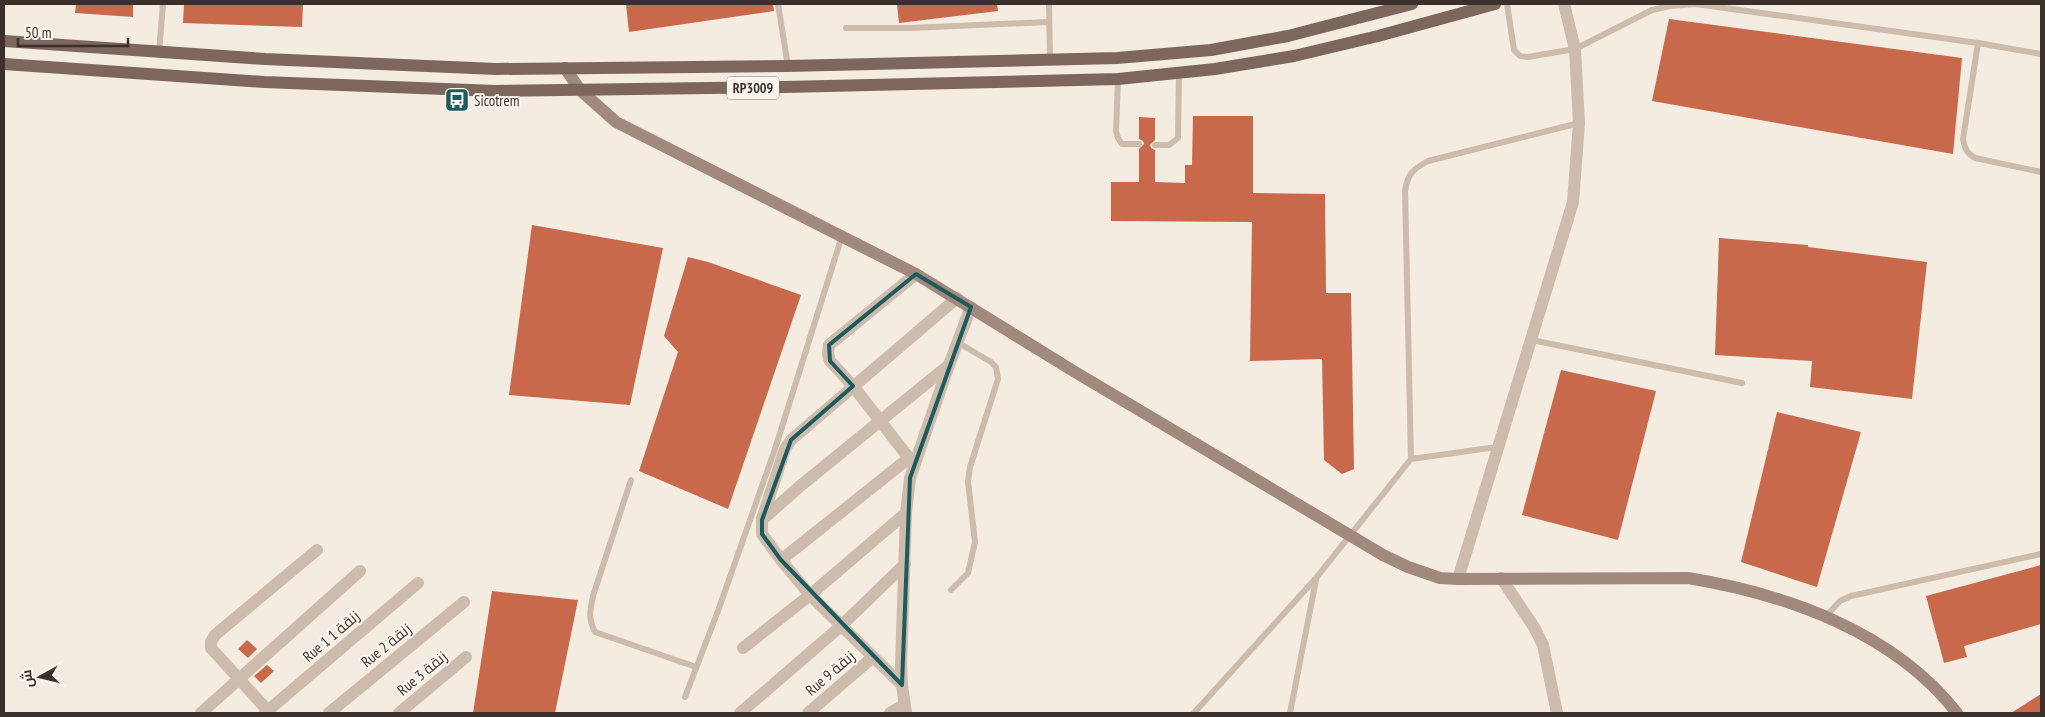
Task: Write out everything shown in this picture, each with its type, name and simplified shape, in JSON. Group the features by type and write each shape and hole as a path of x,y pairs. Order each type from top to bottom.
{"main road":[{"name":"RP3009","path":"4,41 265,60 496,69 788,66 1144,56 1211,50 1288,36 1412,4"},
{"name":"RP3009","path":"4,64 264,82 496,91 785,88 1118,79 1215,70 1294,56 1378,36 1495,4"}],"street":[{"path":"1458,579 1573,202 1579,123 1575,49 1564,4"},
{"path":"566,68 580,90 616,122 916,274 1075,372 1349,536 1408,567 1440,578 1458,579 1688,578 1725,584 1798,606 1858,633 1908,666 1939,690 1957,713"},
{"path":"911,462 853,386 830,361 828,354 829,345 916,274"},
{"path":"902,685 872,658 810,595 762,534 762,520 786,449 791,440 957,298"},
{"path":"890,713 905,709 902,685 906,513 911,462 971,307"},
{"path":"762,520 799,487 949,365"},
{"path":"781,560 911,462"},
{"path":"743,648 810,595 906,513"},
{"path":"268,712 211,648 211,642 215,635 318,550"},
{"path":"740,713 841,626 905,564"},
{"path":"201,713 360,571"},
{"path":"1501,578 1534,627 1543,646 1557,713"},
{"name":"Rue 1 زنقة 1","path":"268,712 418,583"},
{"name":"Rue 2 زنقة","path":"329,713 464,602"},
{"name":"Rue 3 زنقة","path":"400,713 466,657"},
{"name":"Rue 9 زنقة","path":"808,713 872,658"}],"lane":[{"path":"159,52 163,4"},
{"path":"778,4 788,66"},
{"path":"1049,4 1050,59"},
{"path":"1507,4 1514,50 1520,56 1528,57 1575,49 1652,10 1670,6 1696,4 1978,43 2041,54"},
{"path":"846,28 910,28 1049,22"},
{"path":"1978,43 1963,139 1965,148 1968,154 1975,158 2041,172"},
{"path":"1155,144 1169,145 1178,138 1179,74"},
{"path":"1118,79 1116,131 1118,138 1122,144 1139,144"},
{"path":"1194,713 1316,578 1412,459 1405,191 1407,179 1414,169 1428,161 1579,123"},
{"path":"685,697 718,612 772,458 842,236"},
{"path":"1532,340 1742,383"},
{"path":"951,590 968,573 975,542 968,482 970,467 998,378 996,367 991,362 957,342"},
{"path":"1412,459 1497,447"},
{"path":"630,480 593,596 589,614 592,625 595,632 696,667"},
{"path":"1825,617 1840,601 1851,596 2041,554"},
{"path":"1290,713 1316,578"}],"highlighted area":[{"path":"916,274 971,307 910,478 902,685 781,560 762,534 762,520 791,440 853,386 830,361 829,345"}],"building":[{"path":"76,4 133,4 133,17 75,13"},
{"path":"184,4 303,4 302,27 183,23"},
{"path":"626,4 773,4 774,11 629,32"},
{"path":"897,4 997,4 998,11 899,23"},
{"path":"1669,19 1962,58 1953,154 1652,101"},
{"path":"1193,116 1253,116 1253,193 1325,194 1326,293 1351,293 1354,469 1342,474 1324,460 1322,359 1250,361 1252,222 1111,221 1111,182 1139,182 1139,149 1144,144 1139,139 1139,117 1155,118 1155,140 1150,145 1155,150 1155,182 1185,183 1185,165 1192,165"},
{"path":"532,225 663,248 630,405 509,395"},
{"path":"1719,238 1808,245 1808,247 1927,262 1912,399 1810,387 1812,361 1715,355"},
{"path":"688,257 708,262 801,295 728,509 639,471 678,352 664,336"},
{"path":"1561,370 1656,391 1618,540 1522,515"},
{"path":"1777,412 1861,432 1817,587 1741,562"},
{"path":"2041,565 2041,624 1964,646 1967,657 1944,663 1926,596"},
{"path":"492,591 578,600 555,713 473,713"},
{"path":"247,640 257,649 248,658 238,649"},
{"path":"267,665 274,671 261,683 254,676"},
{"path":"2041,694 2041,713 2011,713"}],"place":[{"name":"Sicotrem","path":"457,100"}]}
